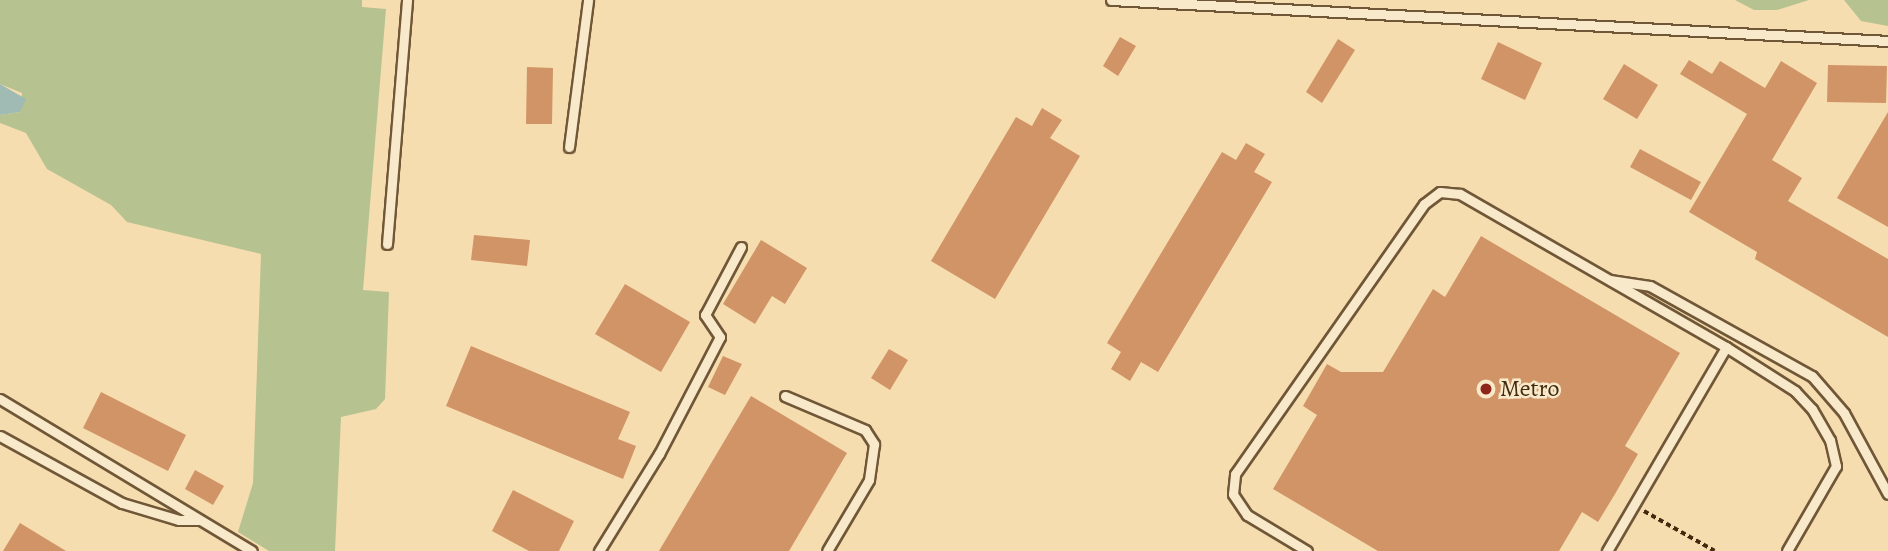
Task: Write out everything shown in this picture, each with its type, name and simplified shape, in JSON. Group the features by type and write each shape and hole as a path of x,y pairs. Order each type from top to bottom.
{"lane":[{"path":"387,244 407,0"},
{"path":"569,147 588,0"},
{"path":"1111,0 1888,41"},
{"path":"1307,551 1247,515 1233,494 1235,474 1424,204 1440,192 1460,194 1795,391 1812,409 1830,440 1836,466 1787,551"},
{"path":"599,551 659,454 720,337 705,315 741,247"},
{"path":"1604,279 1650,286 1812,376 1844,413 1888,494"},
{"path":"1607,551 1726,348"},
{"path":"785,396 865,430 874,444 869,480 827,551"},
{"path":"0,399 249,550"},
{"path":"0,436 122,503 178,520 201,520"}],"path":[{"path":"1634,505 1715,551"}],"green space":[{"path":"0,0 362,0 362,7 386,9 363,290 389,292 385,399 376,409 341,417 335,551 269,551 238,532 253,483 261,254 127,222 111,205 47,169 26,133 0,123 0,115 20,112 22,93 0,84"},
{"path":"1735,0 1809,0 1777,10 1754,10"},
{"path":"1844,0 1888,0 1888,26 1861,21"}],"water":[{"path":"0,84 26,99 20,112 0,115"}],"building":[{"path":"1120,37 1136,46 1118,76 1103,66"},
{"path":"1338,39 1355,50 1322,103 1306,92"},
{"path":"1498,42 1542,63 1525,100 1481,79"},
{"path":"1689,60 1712,74 1720,61 1765,88 1781,61 1817,83 1772,160 1802,178 1788,201 1888,259 1888,337 1755,259 1757,252 1689,212 1747,114 1680,74"},
{"path":"1624,64 1658,85 1637,119 1603,99"},
{"path":"1828,65 1887,66 1886,103 1827,102"},
{"path":"527,67 553,68 552,124 526,124"},
{"path":"1042,108 1062,120 1050,138 1080,156 995,299 931,261 1016,117 1032,126"},
{"path":"1888,112 1888,227 1837,198"},
{"path":"1246,143 1265,154 1254,172 1272,182 1158,372 1141,362 1130,381 1111,369 1121,352 1107,343 1222,152 1236,160"},
{"path":"1640,149 1701,182 1691,200 1630,167"},
{"path":"474,235 530,240 527,266 471,260"},
{"name":"Metro","path":"1481,236 1680,353 1625,446 1638,454 1598,522 1582,512 1559,551 1378,551 1273,489 1317,415 1303,406 1327,364 1341,372 1383,372 1433,289 1445,297"},
{"path":"761,240 807,268 785,304 772,296 755,324 723,304"},
{"path":"625,284 690,322 661,372 595,334"},
{"path":"471,346 630,412 618,439 636,446 623,479 446,406"},
{"path":"889,349 908,360 890,390 871,378"},
{"path":"723,356 742,364 725,395 708,387"},
{"path":"101,392 186,435 168,471 83,428"},
{"path":"751,396 847,453 789,551 659,551"},
{"path":"195,470 224,486 213,505 185,489"},
{"path":"513,490 574,521 559,551 529,551 492,531"},
{"path":"20,523 66,551 3,551"}],"place":[{"name":"Metro","path":"1486,389"}]}
